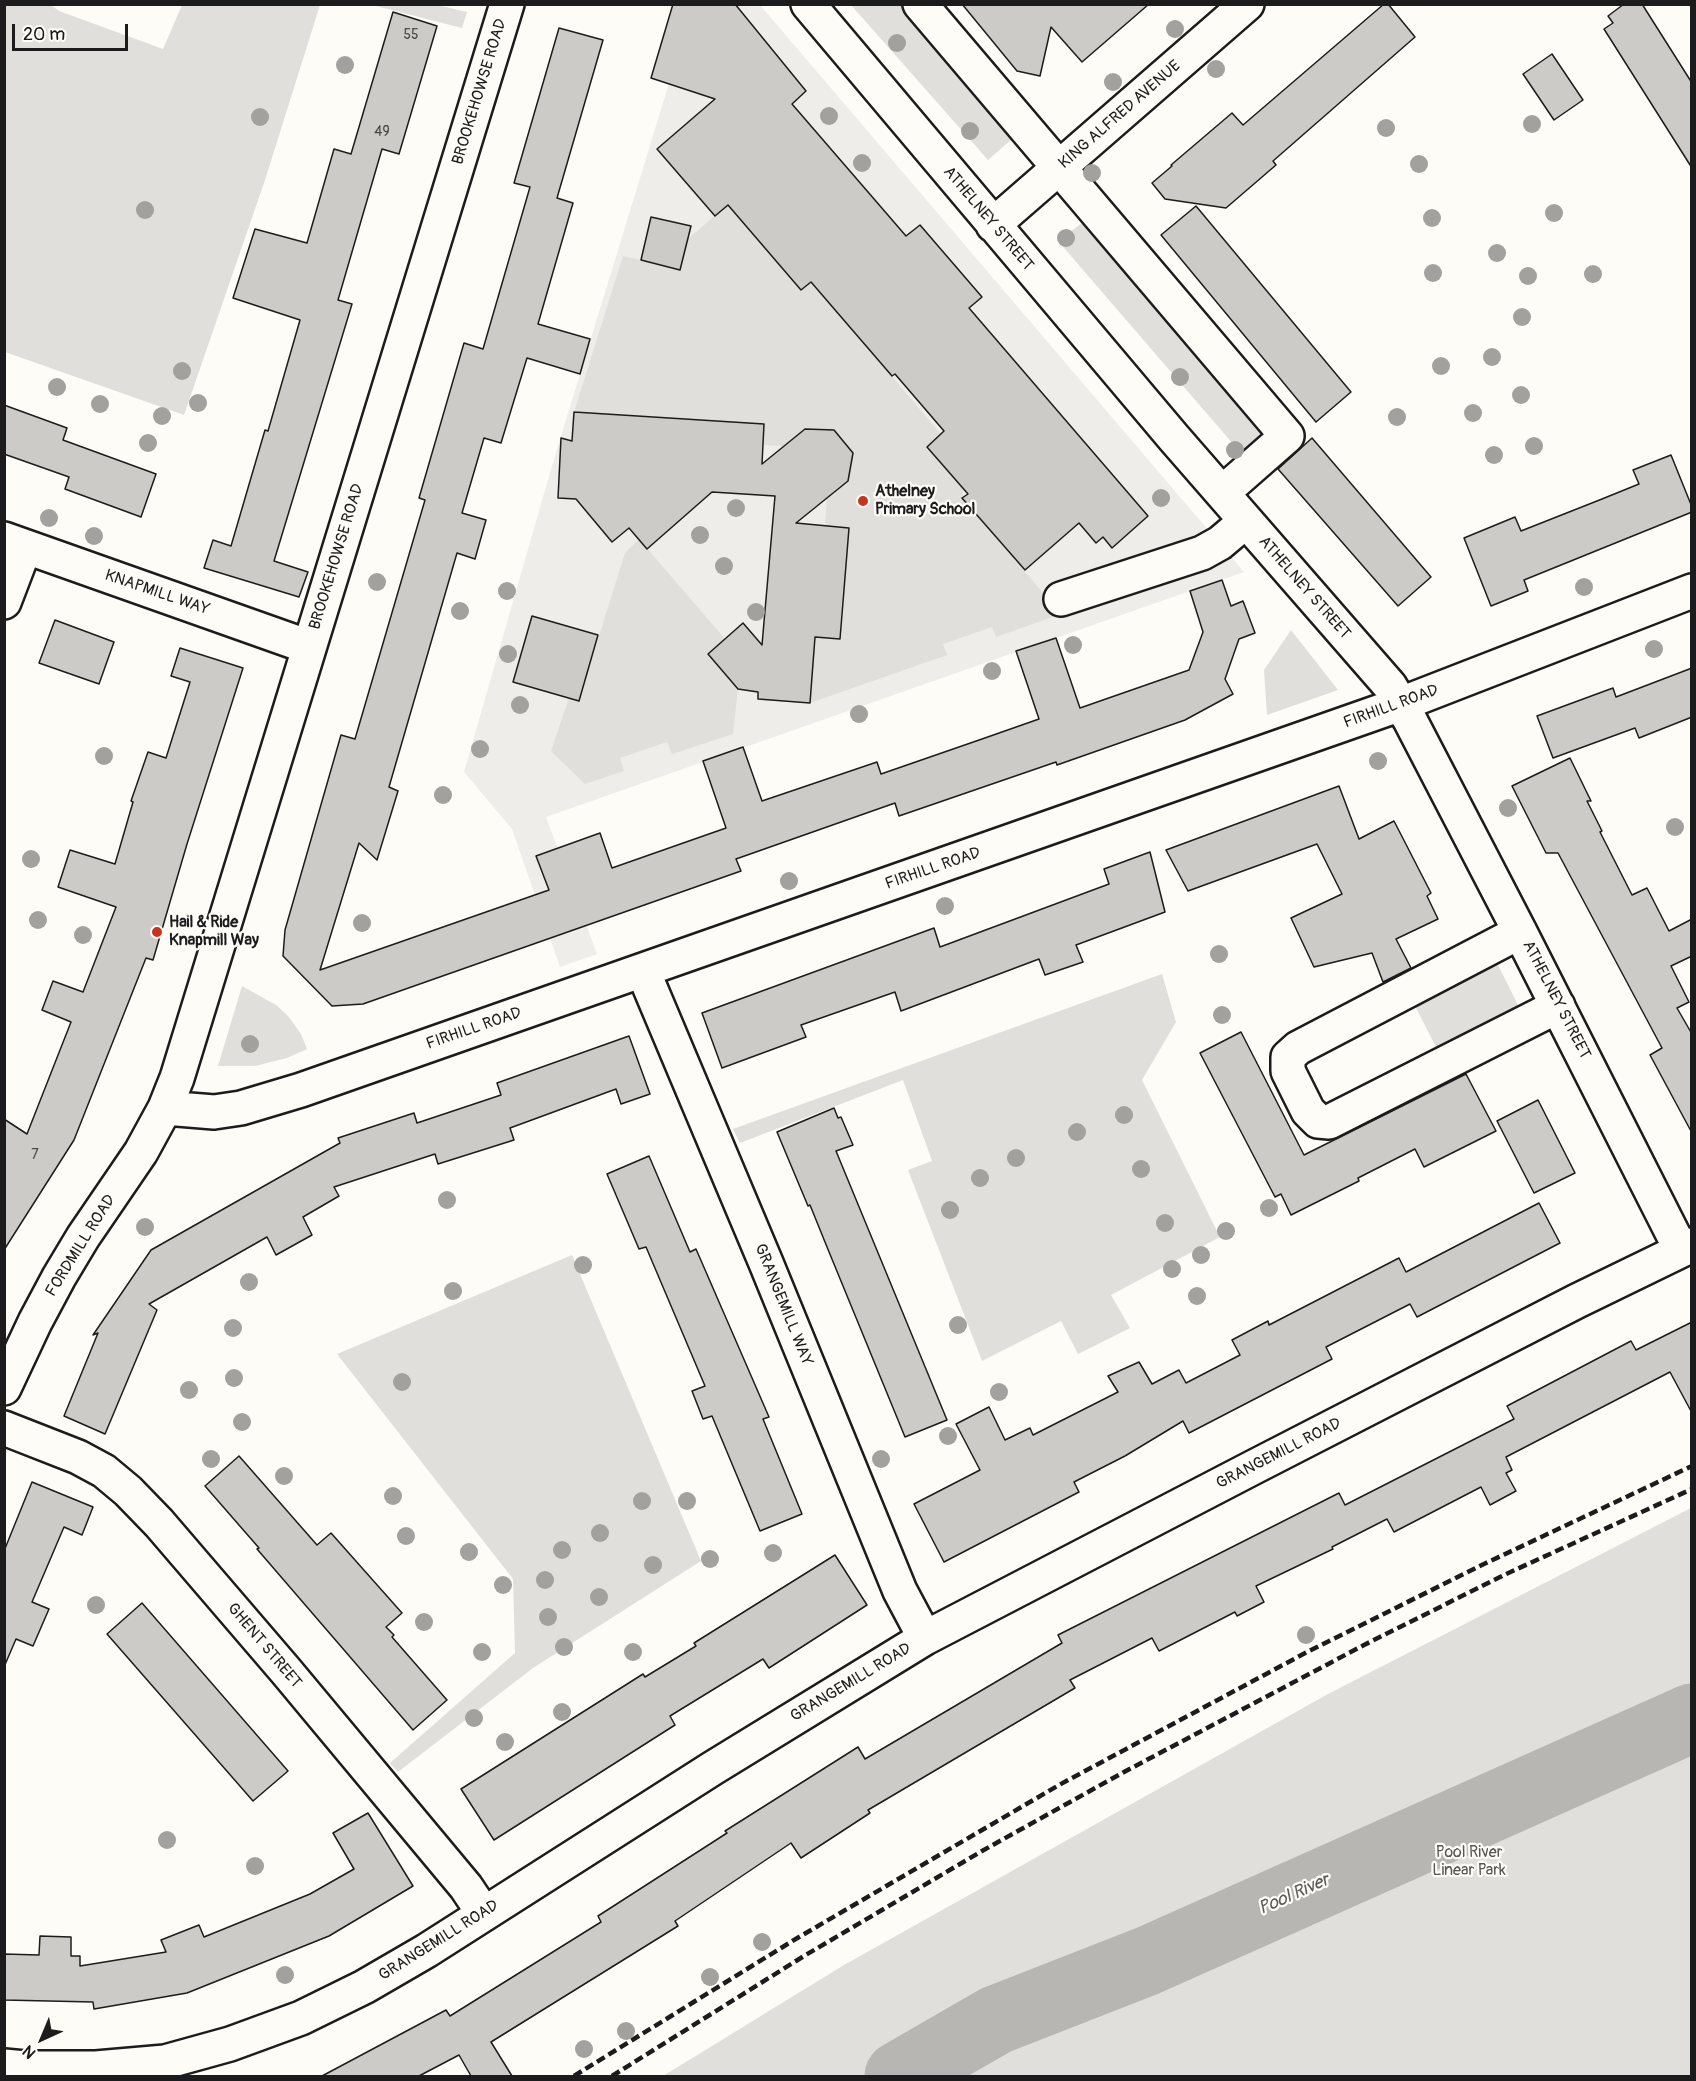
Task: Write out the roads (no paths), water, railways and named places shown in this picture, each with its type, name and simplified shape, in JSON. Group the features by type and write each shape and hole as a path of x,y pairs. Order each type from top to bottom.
{"street":[{"name":"BROOKEHOWSE ROAD","path":"165,1108 189,1043 217,954 507,4"},
{"name":"ATHELNEY STREET","path":"808,4 1222,494 1390,686 1686,1248"},
{"path":"920,4 1287,436 1222,494"},
{"name":"KING ALFRED AVENUE","path":"993,225 1247,4"},
{"path":"1060,599 1202,553 1220,543 1246,521"},
{"name":"KNAPMILL WAY","path":"15,543 309,647"},
{"path":"4,602 15,543"},
{"name":"FIRHILL ROAD","path":"165,1108 187,1112 214,1112 269,1100 1401,704 1692,591"},
{"path":"1520,932 1298,1048 1288,1057 1288,1071 1308,1111 1318,1121 1329,1122 1558,1005"},
{"name":"GRANGEMILL WAY","path":"643,971 766,1263 900,1591 925,1638"},
{"name":"FORDMILL ROAD","path":"4,1388 59,1277 141,1152 165,1108"},
{"name":"GRANGEMILL ROAD","path":"4,2066 166,2069 301,2018 364,1987 484,1914 713,1768 925,1638 1254,1467 1686,1248"},
{"name":"GHENT STREET","path":"4,1428 78,1457 104,1471 128,1491 159,1523 300,1688 466,1887 484,1914"}],"waterway":[{"name":"Pool River","path":"899,2076 996,2020 1147,1961 1692,1718"}],"railway":[{"path":"574,2076 794,1940 1059,1785 1309,1651 1486,1563 1692,1466"},
{"path":"612,2076 804,1956 982,1851 1124,1772 1364,1645 1504,1575 1692,1489"}],"place":[{"name":"Athelney Primary School","path":"863,501"},
{"name":"Hail & Ride Knapmill Way","path":"157,932"}],"park label":[{"name":"Pool River Linear Park","path":"1469,1862"}]}
